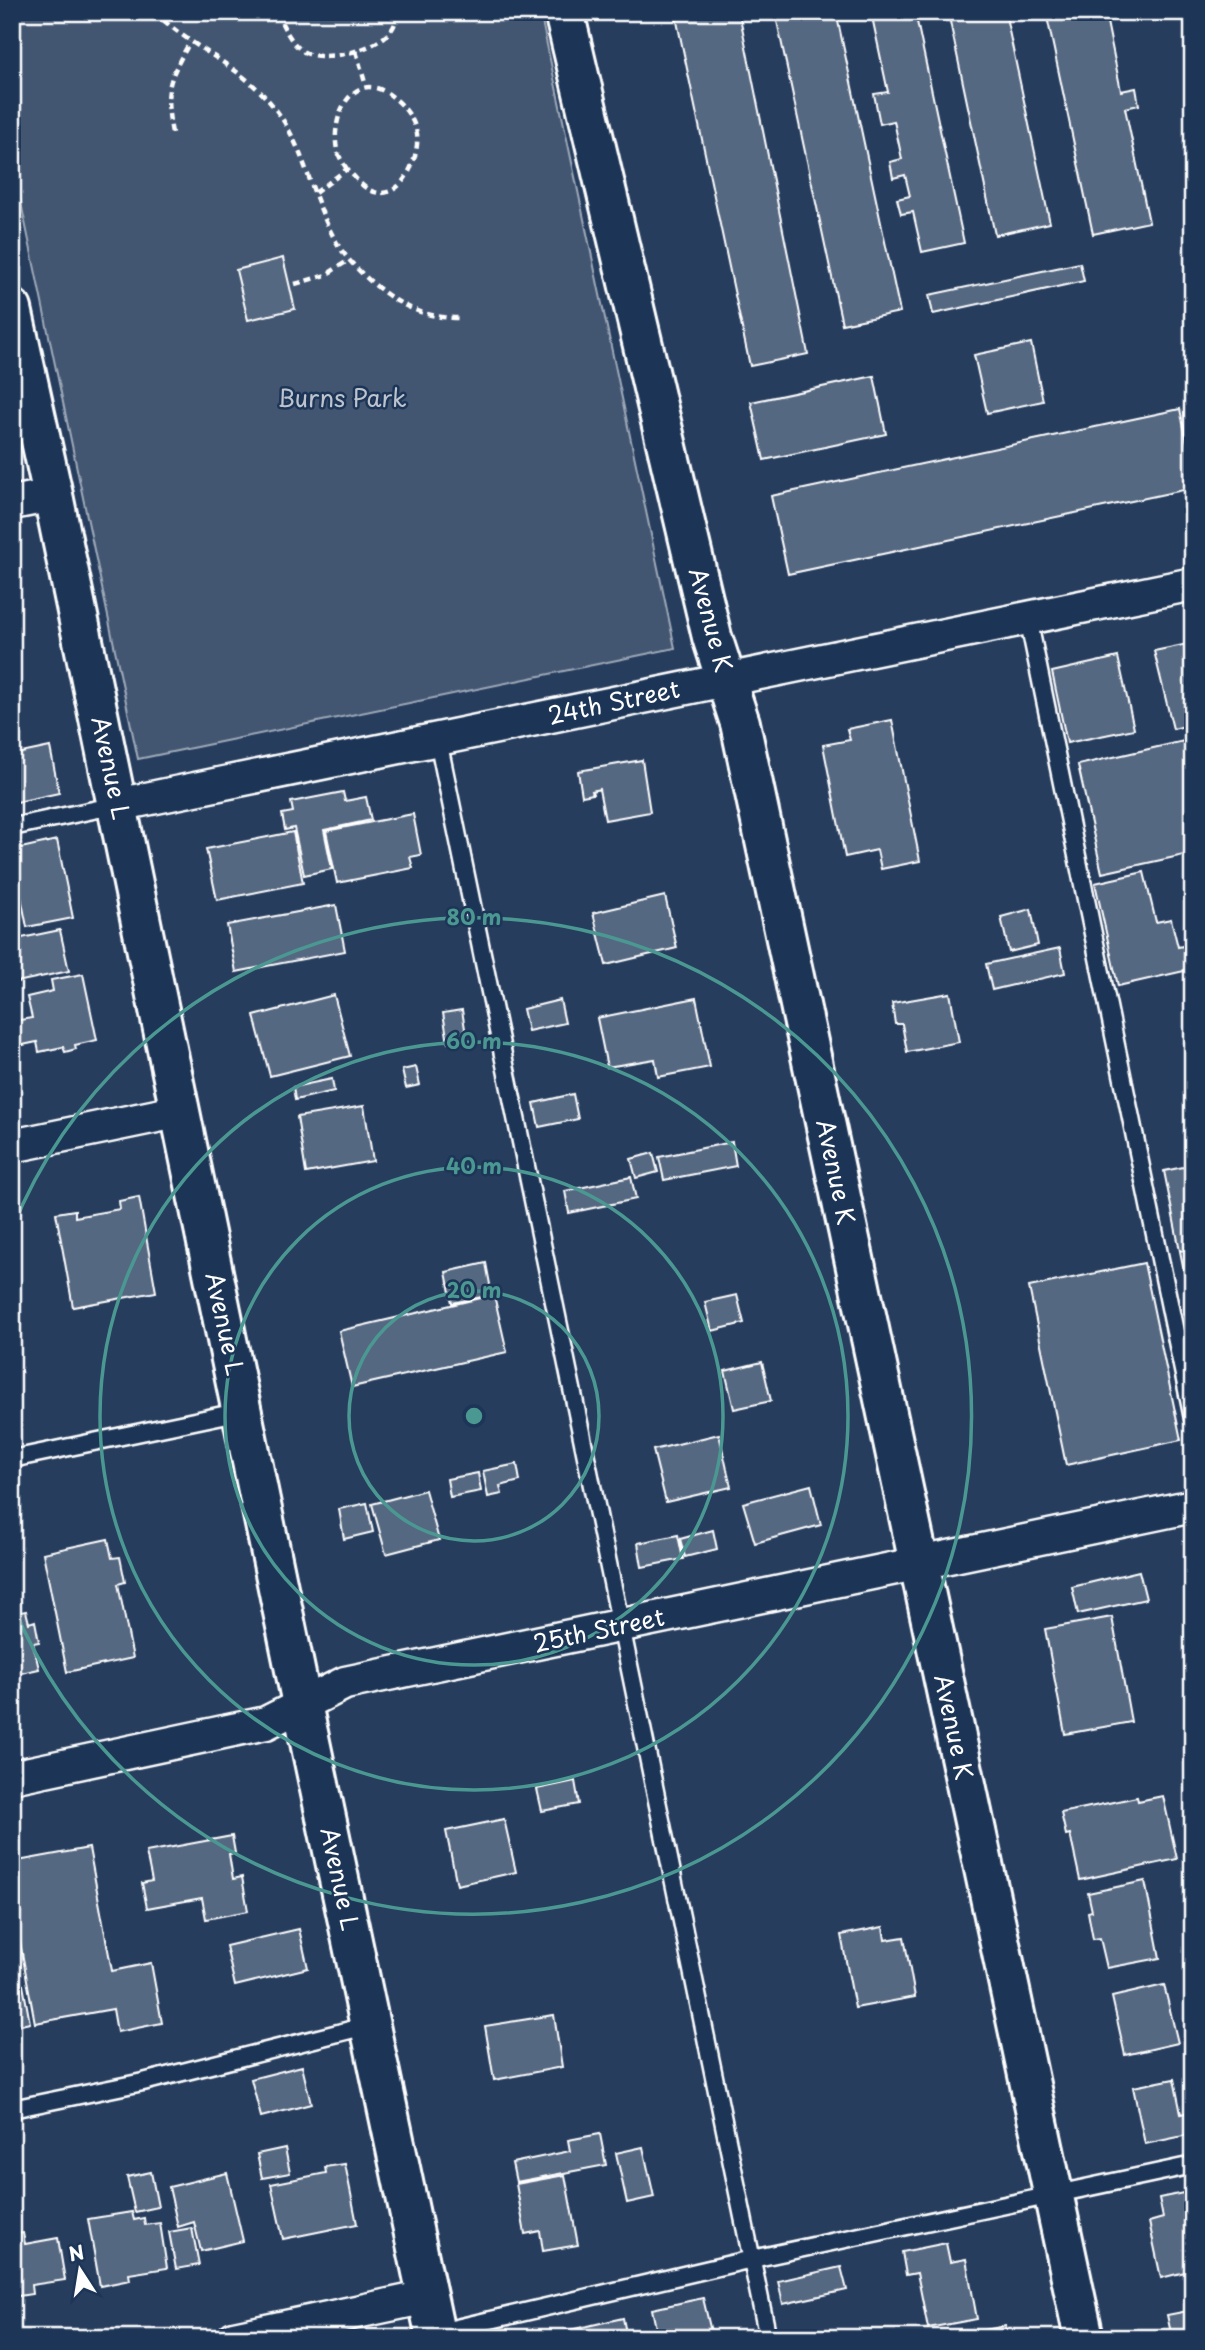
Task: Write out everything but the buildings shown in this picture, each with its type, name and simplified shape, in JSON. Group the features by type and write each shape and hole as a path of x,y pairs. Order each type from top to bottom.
{"street":[{"name":"Avenue K","path":"564,12 709,624 740,723 1084,2338"},
{"name":"Avenue L","path":"12,309 433,2322"},
{"path":"12,503 53,495"},
{"name":"24th Street","path":"117,806 1193,584"},
{"path":"12,1146 181,1111"},
{"name":"25th Street","path":"12,1777 266,1723 345,1683 1193,1506"},
{"path":"234,2338 433,2322"}],"lane":[{"path":"1028,618 1193,1419"},
{"path":"438,740 768,2338"},
{"path":"12,827 117,806"},
{"path":"12,1458 242,1411"},
{"path":"12,2109 143,2081 369,2025"},
{"path":"433,2322 752,2259 1193,2165"}],"path":[{"path":"155,12 190,42 228,64 268,100 287,126 301,153 331,233 349,260 375,285 406,306 425,315 459,318"},
{"path":"276,12 304,53 328,56 356,51 386,36 395,25 395,12"},
{"path":"172,133 167,94 170,79 190,42"},
{"path":"356,51 366,86"},
{"path":"366,86 385,90 410,116 417,134 412,168 405,181 396,188 384,191 366,188 347,169 336,144 340,116 346,99 358,88 366,86"},
{"path":"315,193 347,169"},
{"path":"295,284 326,275 349,260"}],"green space":[{"name":"Burns Park","path":"12,12 540,12 675,648 138,759 12,160"}]}
